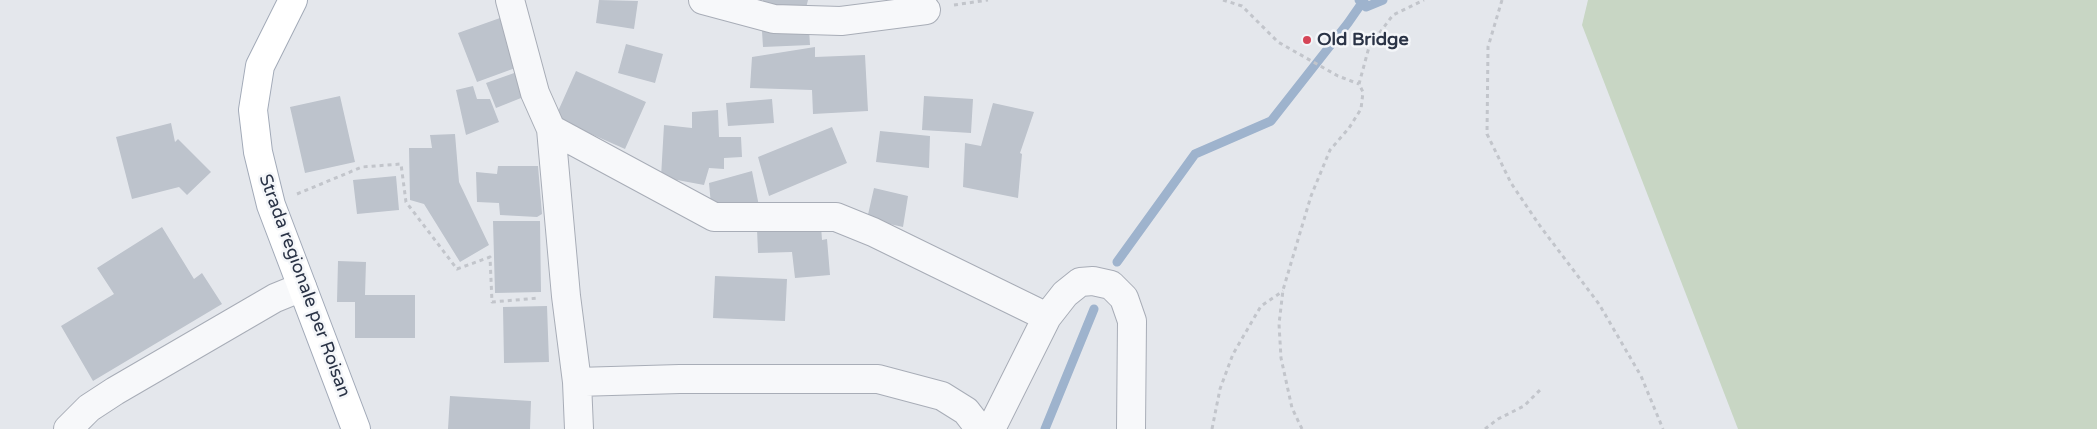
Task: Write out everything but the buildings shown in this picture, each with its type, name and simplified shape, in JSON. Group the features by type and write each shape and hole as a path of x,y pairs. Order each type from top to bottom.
{"main road":[{"name":"Strada regionale per Roisan","path":"293,0 260,66 253,110 258,152 271,204 356,429"}],"street":[{"path":"510,0 535,93 551,129 566,296 577,382 579,429"},
{"path":"703,0 774,19 841,21 926,10"},
{"path":"551,129 714,217 836,217 873,232 1047,317"},
{"path":"991,429 1047,317 1065,294 1080,282 1093,281 1111,285 1124,298 1132,321 1131,429"},
{"path":"68,429 89,408 115,391 275,298 302,287"},
{"path":"577,382 690,379 878,379 942,396 966,411 980,429"}],"path":[{"path":"926,10 988,0"},
{"path":"1223,0 1242,6 1278,42 1338,76 1359,84"},
{"path":"1302,429 1292,408 1281,358 1279,324 1283,290 1311,196 1330,150 1362,109 1363,92 1359,84 1369,47 1393,15 1424,0"},
{"path":"1502,0 1488,47 1487,134 1511,183 1540,226 1599,304 1641,376 1663,429"},
{"path":"271,204 362,167 401,164 406,202 458,269 490,257 492,302 566,296"},
{"path":"1212,429 1220,388 1233,354 1261,306 1283,290"},
{"path":"1485,429 1498,419 1524,406 1540,390"}],"green space":[{"path":"1588,0 2097,0 2097,429 1738,429 1582,25"}],"waterway":[{"path":"1359,0 1366,7 1383,0"},
{"path":"1117,262 1195,154 1271,121 1364,0"},
{"path":"1045,429 1094,309"}],"place":[{"name":"Old Bridge","path":"1307,40"}]}
